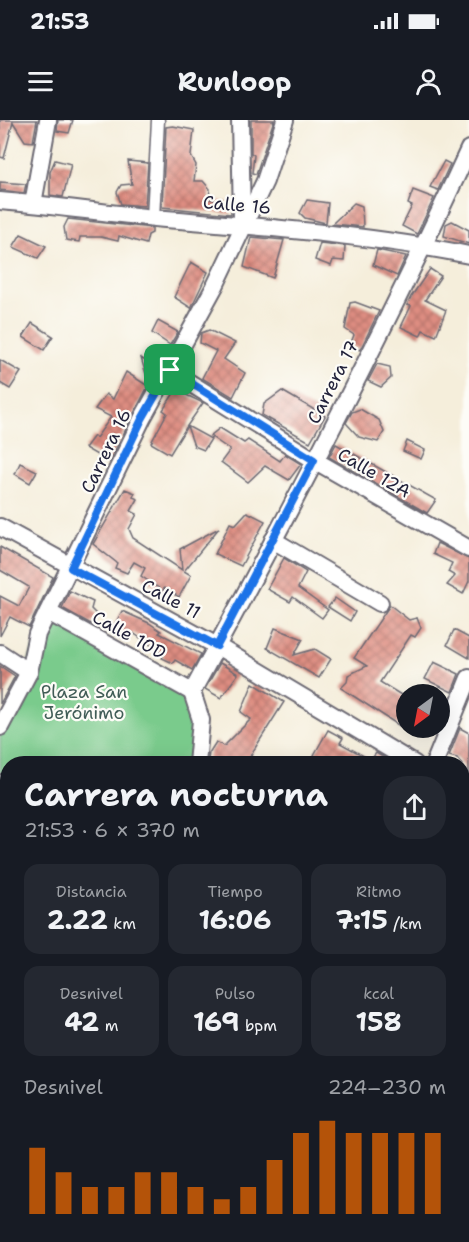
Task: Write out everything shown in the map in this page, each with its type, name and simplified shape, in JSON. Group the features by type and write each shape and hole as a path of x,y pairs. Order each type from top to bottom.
{"street":[{"path":"33,204 48,120"},
{"path":"153,218 158,120"},
{"name":"Carrera 16","path":"0,727 29,672 37,634 142,419 215,286 243,224 240,120"},
{"path":"243,224 265,181 285,120"},
{"name":"Carrera 17","path":"192,692 424,246 469,149"},
{"name":"Calle 16","path":"0,201 153,218 243,224 424,246 469,255"},
{"name":"Calle 12A","path":"170,370 314,460 469,549"},
{"name":"Calle 11","path":"0,527 71,568 217,646 402,756"},
{"path":"273,540 380,603"},
{"name":"Calle 10D","path":"48,612 192,692"},
{"path":"0,653 29,672"},
{"path":"437,756 469,678"},
{"path":"192,692 201,720 198,756"}],"green space":[{"name":"Plaza San Jerónimo","path":"49,612 189,691 198,720 196,756 0,756 0,731"}],"building":[{"path":"0,120 37,120 33,142 25,141 13,122 4,158 0,157"},
{"path":"58,120 73,120 69,133 57,131"},
{"path":"251,120 274,120 256,174 252,173 254,155 251,153"},
{"path":"166,127 194,130 191,156 196,165 194,181 203,181 210,189 209,199 231,203 231,214 162,207"},
{"path":"55,160 71,164 63,197 50,195 50,172"},
{"path":"128,161 148,163 145,206 121,204 117,192 121,185 132,184"},
{"path":"444,161 450,164 438,190 430,187"},
{"path":"0,182 26,184 24,193 0,190"},
{"path":"413,190 434,198 417,234 402,226 412,206 408,204"},
{"path":"307,200 328,203 326,223 305,218 300,213"},
{"path":"354,203 362,206 363,227 332,224"},
{"path":"68,219 152,228 152,233 148,235 146,244 119,236 118,241 101,237 80,237 79,242 66,240 64,227"},
{"path":"452,221 469,230 469,244 444,236 446,224"},
{"path":"21,234 46,246 38,258 13,247"},
{"path":"251,237 284,240 273,278 244,267"},
{"path":"320,243 345,246 344,261 333,260 331,266 315,260"},
{"path":"377,250 406,256 397,276 373,265"},
{"path":"191,262 208,272 191,308 174,297"},
{"path":"430,269 441,276 425,300 446,310 436,336 423,330 420,336 401,327 411,306 407,305 411,297"},
{"path":"355,302 379,311 360,350 350,345 354,335 345,329 350,303"},
{"path":"158,321 178,332 170,345 152,333"},
{"path":"32,323 53,336 44,350 23,337"},
{"path":"209,330 235,343 224,359 245,373 233,397 202,378 216,351 200,343 201,333"},
{"path":"141,358 158,369 149,384"},
{"path":"0,360 21,372 10,389 0,383"},
{"path":"377,364 390,367 391,378 381,387 368,381"},
{"path":"126,372 148,386 109,462 85,448 94,436 96,438 111,417 95,409 106,394 113,399"},
{"path":"176,390 203,403 170,454 151,443 167,413 163,410"},
{"path":"282,391 325,416 310,442 262,415 264,404"},
{"path":"360,409 379,420 384,432 378,442 359,437 346,423 352,412"},
{"path":"187,426 211,439 204,450 194,446"},
{"path":"220,428 244,443 248,440 280,461 285,454 301,464 289,480 265,466 248,482 221,462 230,450 210,436"},
{"path":"407,441 425,450 421,459 403,451"},
{"path":"336,444 436,500 427,513 329,457"},
{"path":"20,463 37,471 30,483 15,474"},
{"path":"125,489 135,493 133,497 138,499 131,511 137,514 129,529 133,538 182,570 180,549 219,528 184,571 191,575 179,597 164,588 163,591 141,576 145,568 134,562 127,573 115,568 117,563 93,544"},
{"path":"247,512 265,521 241,566 215,554 230,523 235,525"},
{"path":"437,543 469,559 469,581 463,594 447,585 455,576 448,572 452,563 433,554"},
{"path":"0,547 53,577 29,627 10,617 0,636 0,596 19,606 29,587 0,570"},
{"path":"284,558 306,572 298,588 328,610 322,618 293,597 290,602 267,589"},
{"path":"70,591 93,602 91,609 97,615 91,624 62,608"},
{"path":"335,598 355,612 350,621 328,607"},
{"path":"390,605 409,620 417,618 421,628 415,637 411,635 380,682 396,692 396,724 341,688 347,682 348,675 367,666 354,658"},
{"path":"122,611 149,623 161,631 159,633 201,654 192,670 175,660 173,663 162,658 164,654 133,633 127,641 114,633 117,629 114,626"},
{"path":"275,628 303,639 294,655 315,649 331,659 319,678 267,648"},
{"path":"454,630 469,638 469,658 447,645"},
{"path":"434,662 459,674 452,692 450,684 435,684 425,679"},
{"path":"220,663 238,674 221,698 205,689"},
{"path":"0,666 15,676 0,704"},
{"path":"253,683 284,702 250,756 209,756 216,742 224,746 251,719 241,712"},
{"path":"460,728 469,733 469,756 449,756"},
{"path":"328,730 343,738 340,743 364,756 315,756"}],"route":[{"path":"170,370 314,460 217,646 71,568 142,419 170,370"}]}
